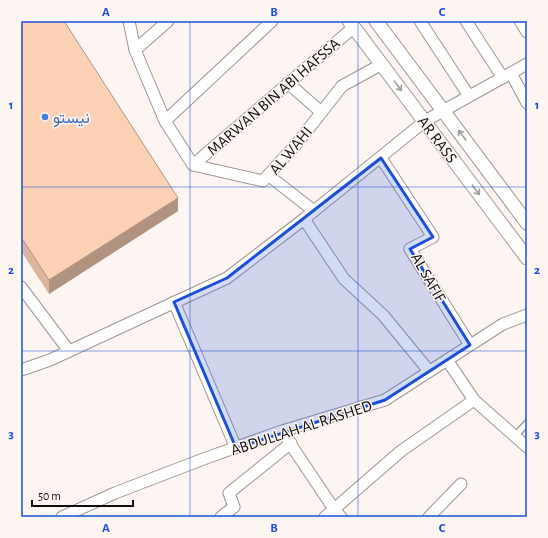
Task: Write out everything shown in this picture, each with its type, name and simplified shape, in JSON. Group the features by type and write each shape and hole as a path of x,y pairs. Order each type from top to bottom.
{"street":[{"path":"129,21 135,50 165,121 193,165"},
{"path":"135,50 168,21"},
{"path":"165,121 272,21"},
{"name":"AR RASS","path":"376,21 527,223"},
{"path":"420,21 469,96"},
{"path":"466,21 527,103"},
{"path":"520,21 527,32"},
{"name":"AR RASS","path":"352,24 527,258"},
{"name":"MARWAN BIN ABI HAFSSA","path":"193,165 288,83 352,24"},
{"name":"AL WAHI","path":"193,165 263,181 298,141 342,86 382,64"},
{"path":"21,370 50,360 227,278 314,212 425,121 527,64"},
{"path":"288,83 321,112"},
{"name":"AL SAFIF","path":"381,158 433,237 410,249 470,345"},
{"path":"268,175 314,212"},
{"path":"304,219 344,278 383,315 429,372"},
{"path":"21,287 69,351"},
{"path":"174,302 236,448"},
{"name":"ABDULLAH AL RASHED","path":"62,517 115,493 282,431 385,400 503,324 527,315"},
{"path":"447,360 474,400 527,447"},
{"path":"325,517 401,451 474,400"},
{"path":"282,431 334,509 341,517"},
{"path":"221,517 234,507 229,493 290,443"},
{"path":"429,517 461,484"}],"lane":[{"path":"515,436 527,423"}],"highlighted area":[{"path":"381,158 433,237 410,249 470,345 385,400 236,448 174,302 227,278"}],"building":[{"path":"21,21 64,21 178,198 49,280 21,237"}],"place":[{"name":"نيستو","path":"45,117"}]}
